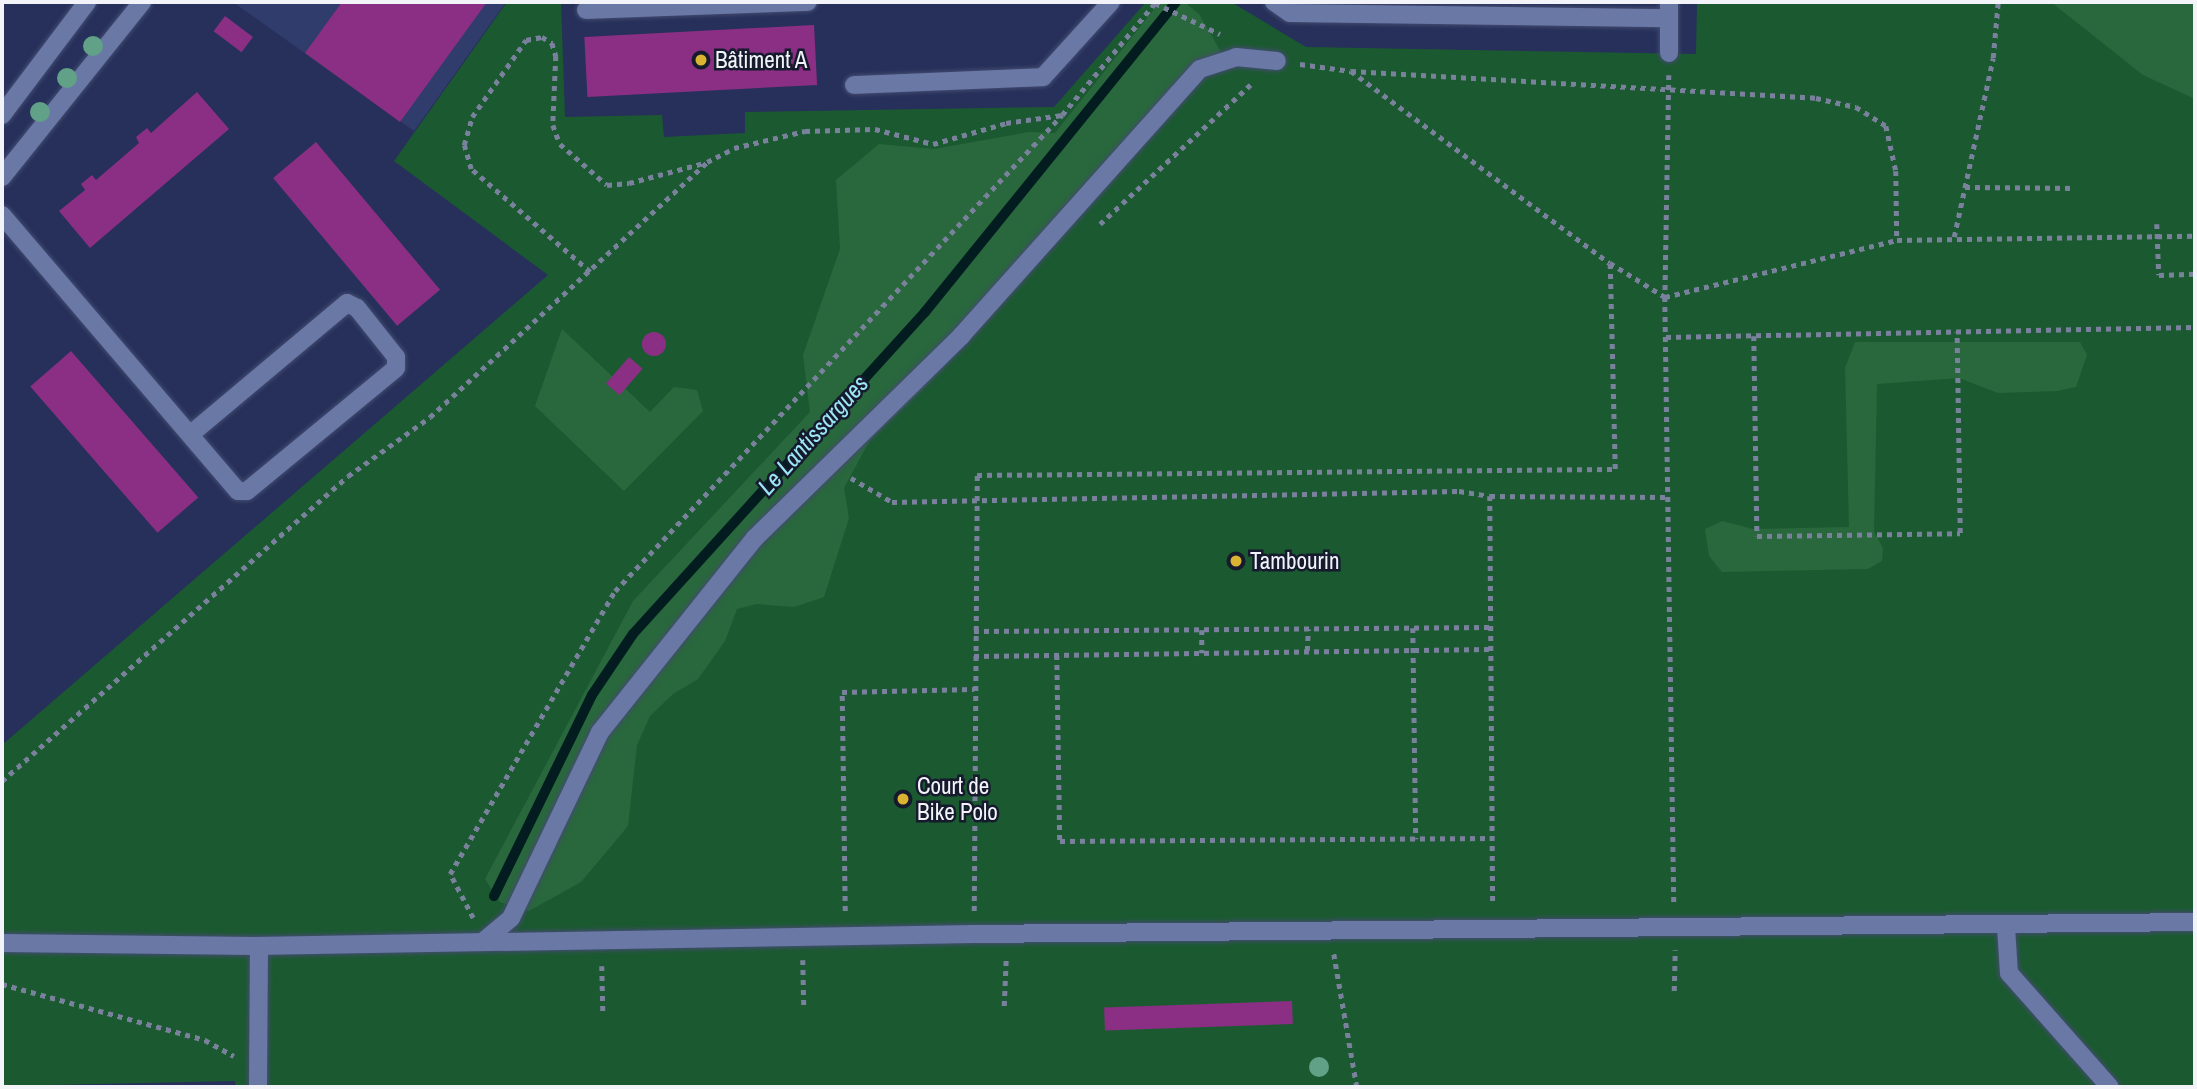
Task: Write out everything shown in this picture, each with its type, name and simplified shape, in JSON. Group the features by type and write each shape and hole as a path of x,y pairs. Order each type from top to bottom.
{"street":[{"path":"2,115 88,2"},
{"path":"2,177 142,2"},
{"path":"586,10 808,2"},
{"path":"854,85 1044,77 1111,2"},
{"path":"1274,2 1290,13 1669,10 1669,53"},
{"path":"485,940 510,918 600,732 755,538 961,336 1200,69 1236,57 1276,61"},
{"path":"2,215 238,491 247,491 396,368 396,357 357,308 347,303 191,434"},
{"path":"2,943 259,946 485,940 1675,927 2006,927 2195,922"},
{"path":"2006,927 2009,973 2110,1087"},
{"path":"258,1078 259,946"}],"path":[{"path":"1954,237 1993,58 1998,2"},
{"path":"485,940 450,874 615,591 1062,115 1155,3 1229,38"},
{"path":"590,272 471,169 464,145 472,117 527,40 542,37 554,50 553,125 560,144 607,185 707,162 734,148 805,131 875,129 933,144 1006,123 1062,115"},
{"path":"1669,53 1665,298 1675,991"},
{"path":"1095,228 1276,61 1351,71 1668,92 1816,98 1856,107 1886,126 1896,171 1896,240"},
{"path":"1351,71 1611,263 1665,298 1896,240 1954,237 2195,236"},
{"path":"2,781 348,476 430,416 707,162"},
{"path":"1965,187 2074,188"},
{"path":"2157,224 2159,275 2195,274"},
{"path":"974,934 977,475 1615,470 1611,263"},
{"path":"1666,337 2195,327"},
{"path":"1754,336 1757,536 1960,533 1956,332"},
{"path":"832,463 892,502 976,498 1459,491 1490,496 1668,497"},
{"path":"1490,496 1494,929"},
{"path":"974,631 1491,627"},
{"path":"1413,628 1416,839"},
{"path":"1307,651 1308,629"},
{"path":"1202,630 1202,653"},
{"path":"974,656 1491,649"},
{"path":"1057,655 1060,841 1493,838"},
{"path":"845,936 842,692 974,689"},
{"path":"1334,931 1335,967 1357,1087"},
{"path":"1003,1006 1007,934"},
{"path":"803,937 804,1009"},
{"path":"601,939 603,1011"},
{"path":"2,984 205,1040 258,1078"}],"shaded area":[{"path":"233,2 506,2 414,131"}],"green space":[{"path":"507,2 561,2 565,117 662,115 664,137 745,133 745,112 1054,107 1146,2 1231,2 1306,47 1696,54 1697,2 2195,2 2195,1087 236,1087 235,1081 2,1086 2,745 548,275 394,161"},
{"path":"1160,2 1184,2 1199,14 1221,52 1180,106 932,380 870,440 844,488 849,518 824,597 794,607 757,604 737,609 725,641 698,679 673,694 650,716 637,745 628,826 581,882 529,911 500,902 485,879 633,601 810,412 803,355 840,249 836,180 879,144 934,149 1029,132 1055,133"},
{"path":"2051,2 2195,2 2195,99 2143,75"},
{"path":"562,329 650,412 674,387 697,390 703,411 624,491 535,406"},
{"path":"1855,342 2080,342 2087,355 2076,387 2057,391 1998,393 1959,378 1877,384 1874,532 1883,548 1882,561 1868,569 1722,572 1709,556 1705,529 1722,521 1753,529 1849,527 1845,368"}],"building":[{"path":"342,2 487,2 400,122 305,53"},
{"path":"225,16 253,37 242,52 214,31"},
{"name":"Bâtiment A","path":"814,25 817,85 587,97 584,37"},
{"path":"197,92 229,129 90,248 59,211 85,190 81,184 92,175 96,180 139,143 136,137 147,128 151,133"},
{"path":"316,142 440,290 397,326 273,178"},
{"path":"654,332 662,336 666,344 662,352 654,356 646,352 642,344 646,336"},
{"path":"71,351 198,497 158,533 30,386"},
{"path":"629,357 643,369 620,395 606,383"},
{"path":"1292,1001 1293,1024 1105,1031 1104,1008"}],"waterway":[{"name":"Le Lantissargues","path":"494,896 592,695 633,634 925,312 1176,2"}],"place":[{"name":"Bâtiment A","path":"701,60"},
{"name":"Tambourin","path":"1236,561"},
{"name":"Court de Bike Polo","path":"903,799"}]}
